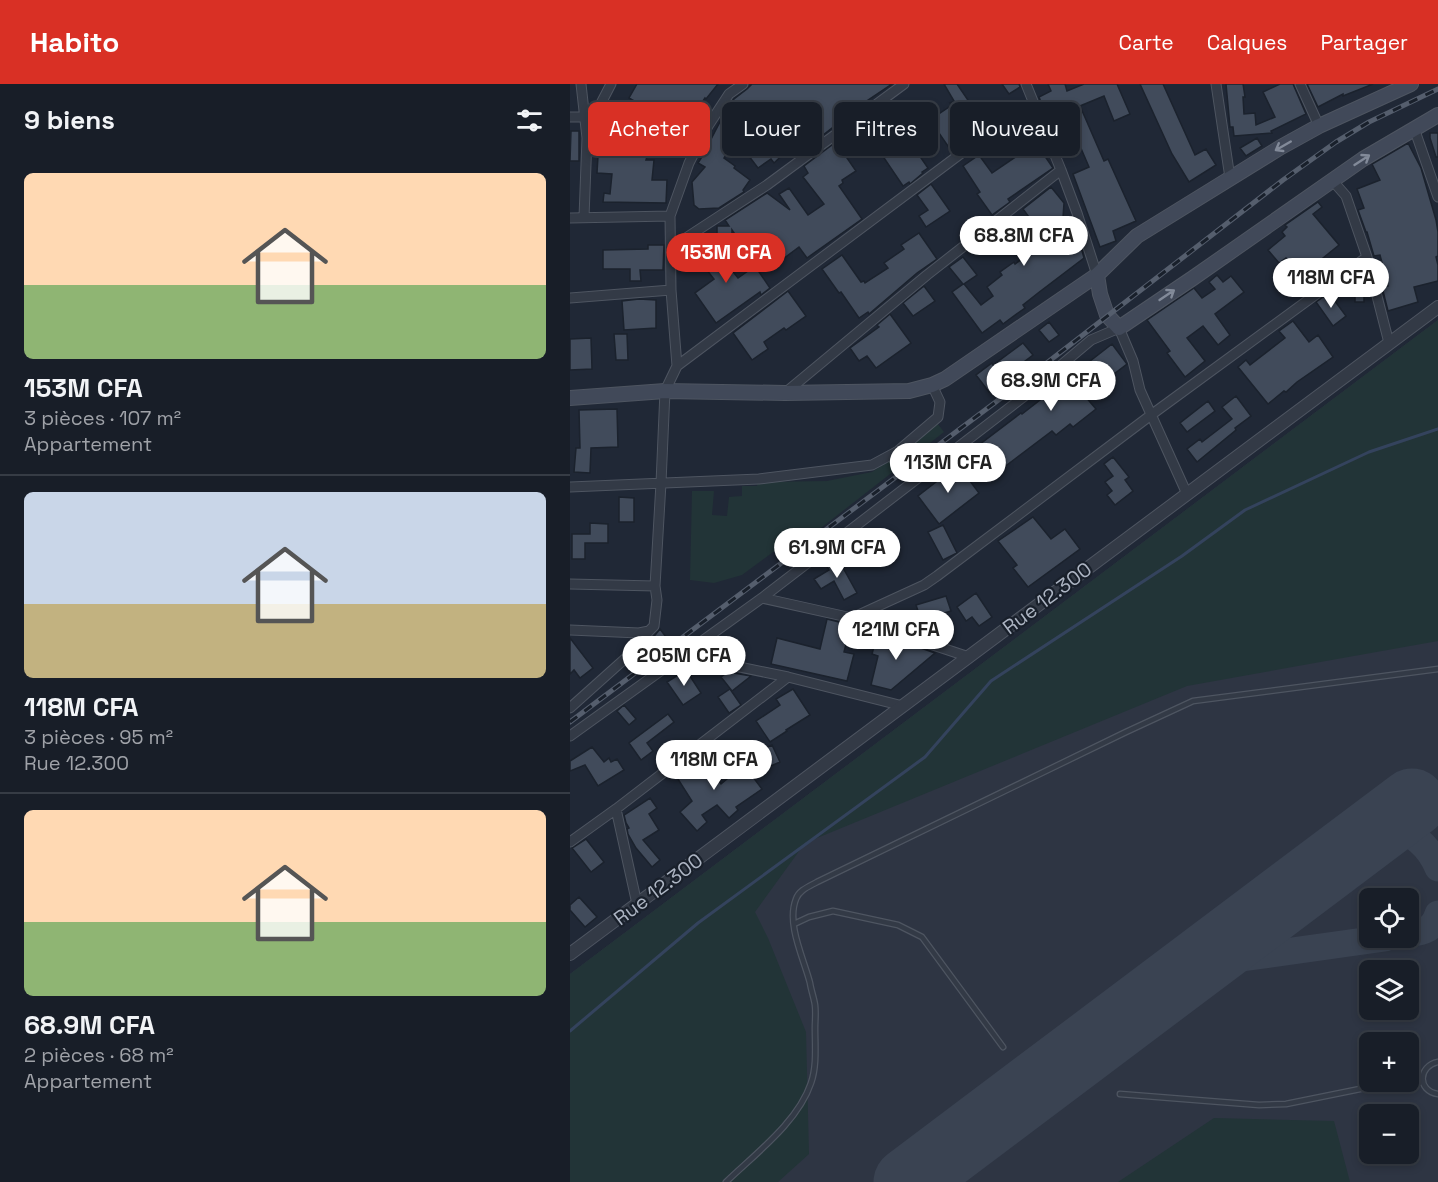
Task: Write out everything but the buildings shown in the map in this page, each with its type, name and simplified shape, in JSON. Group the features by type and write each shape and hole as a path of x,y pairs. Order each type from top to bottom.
{"main road":[{"path":"570,398 665,391 785,393 909,391 932,386 1096,275 1137,236 1281,147 1319,126 1411,84"},
{"path":"1096,275 1107,315 1119,328 1363,159 1438,115"}],"street":[{"path":"581,84 587,138 584,217"},
{"path":"587,138 597,111 611,84"},
{"path":"677,366 670,216 689,163 708,126 729,94 743,84"},
{"path":"672,247 767,184 904,84"},
{"path":"1026,84 1034,102"},
{"path":"1216,84 1230,178"},
{"path":"1300,84 1319,126"},
{"path":"570,117 584,117"},
{"path":"1414,128 1437,193"},
{"path":"570,708 638,647 654,626 665,391 677,366 958,156"},
{"path":"1055,156 1077,213 1096,275"},
{"path":"785,393 927,275 1061,170"},
{"path":"1332,180 1346,196 1367,257 1389,343"},
{"path":"570,218 670,216"},
{"path":"852,618 924,585 938,576 1151,415 1367,257"},
{"path":"570,297 672,290"},
{"name":"Rue 12.300","path":"570,954 1438,307"},
{"path":"570,736 762,598 1022,398 1091,340 1119,328 1140,390 1187,494"},
{"path":"570,487 759,478 872,465 898,451 938,417 940,402 932,386"},
{"path":"570,584 655,586"},
{"path":"762,598 852,618 969,657"},
{"path":"570,630 639,633 649,631"},
{"path":"682,655 788,677 903,706"},
{"path":"570,842 788,677"},
{"path":"616,809 637,904"}],"lane":[{"path":"726,1182 797,1111 812,1082 815,1058 815,1006 798,948 794,924 796,898 801,892 817,882 1116,737 1193,702 1438,669"},
{"path":"794,924 809,917 833,911 898,925 922,937 1003,1047"},
{"path":"1438,1062 1429,1065 1423,1076 1427,1090 1438,1094"},
{"path":"1120,1094 1286,1104 1365,1088 1423,1082"}],"shaded area":[{"path":"1438,320 1438,1182 570,1182 570,974"},
{"path":"1438,320 1438,641 1187,686 805,843 755,912 806,1032 809,1154 778,1182 570,1182 570,974"},
{"path":"937,423 944,432 794,549 788,543 784,544 742,575 714,583 690,580 692,491 714,491 712,515 727,516 729,497 742,496 742,486 757,486 758,482 827,481 872,472 914,443"},
{"path":"1214,1118 1334,1121 1350,1182 1118,1182"}],"waterway":[{"path":"570,1031 698,923 925,757 991,681 1182,556 1245,510 1369,452 1438,429"}],"taxiway":[{"path":"1303,885 1325,847 1344,832 1359,826 1391,826 1406,832 1430,853 1438,868"},
{"path":"1419,932 1430,927 1438,914"},
{"path":"1191,970 1206,963 1359,942"}],"runway":[{"path":"908,1182 1412,803"}],"railway":[{"path":"570,722 1017,386 1283,180 1336,142 1369,122 1438,89"}]}
